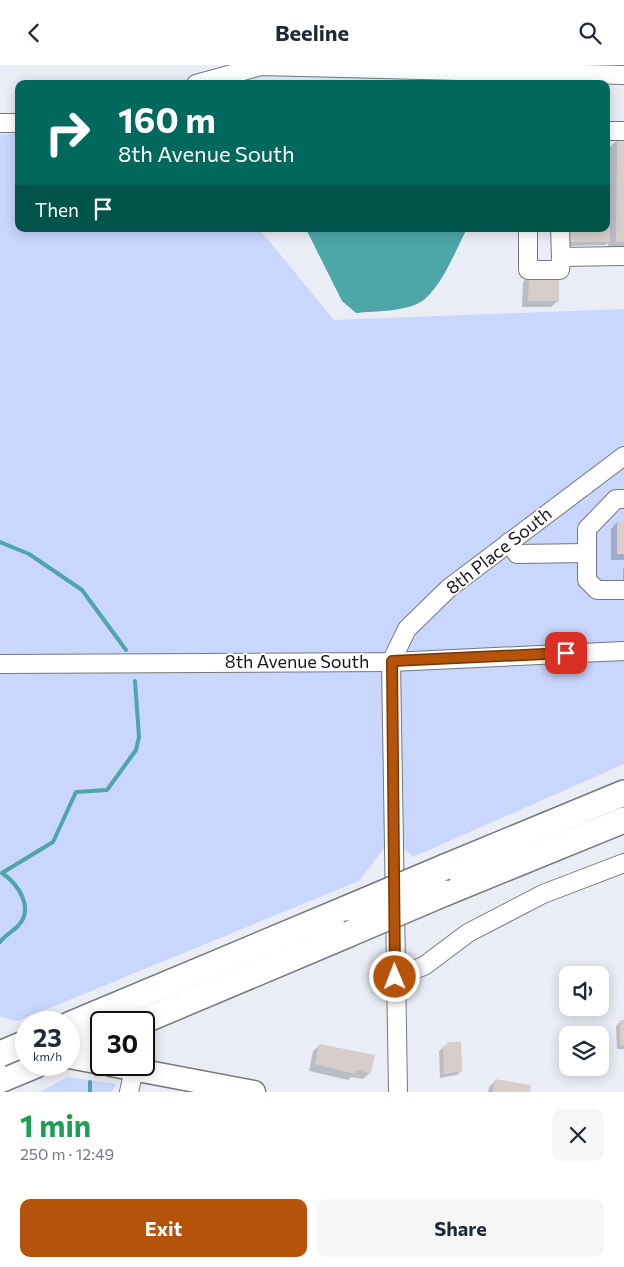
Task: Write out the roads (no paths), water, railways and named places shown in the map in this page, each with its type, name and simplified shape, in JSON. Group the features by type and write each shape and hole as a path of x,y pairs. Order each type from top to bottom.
{"highway":[{"path":"80,1020 624,793"},
{"path":"155,1016 445,893 624,820"},
{"path":"0,1054 15,1048"},
{"path":"0,1080 15,1074"}],"main road":[{"path":"0,1045 15,1048"},
{"path":"155,1073 254,1092"}],"street":[{"path":"211,80 262,66 624,75"},
{"path":"0,123 15,123"},
{"path":"610,131 624,131"},
{"path":"528,232 528,270 560,270 560,232"},
{"path":"561,257 624,256"},
{"name":"8th Place South","path":"392,661 407,629 449,588 624,456"},
{"path":"624,499 616,499 587,529 587,580 591,586 598,590 624,590"},
{"path":"509,542 517,554 587,553"},
{"name":"8th Avenue South","path":"0,664 392,661 624,651"},
{"path":"392,661 398,1092"},
{"path":"395,977 424,966 468,933 543,894 624,863"},
{"path":"129,1092 132,1076"}],"waterway":[{"path":"0,542 29,554 82,590 126,650"},
{"path":"0,942 18,926 25,912 25,904 19,890 2,873 53,842 76,792 107,790 136,750 139,737 135,681"},
{"path":"90,1082 90,1092"}]}
